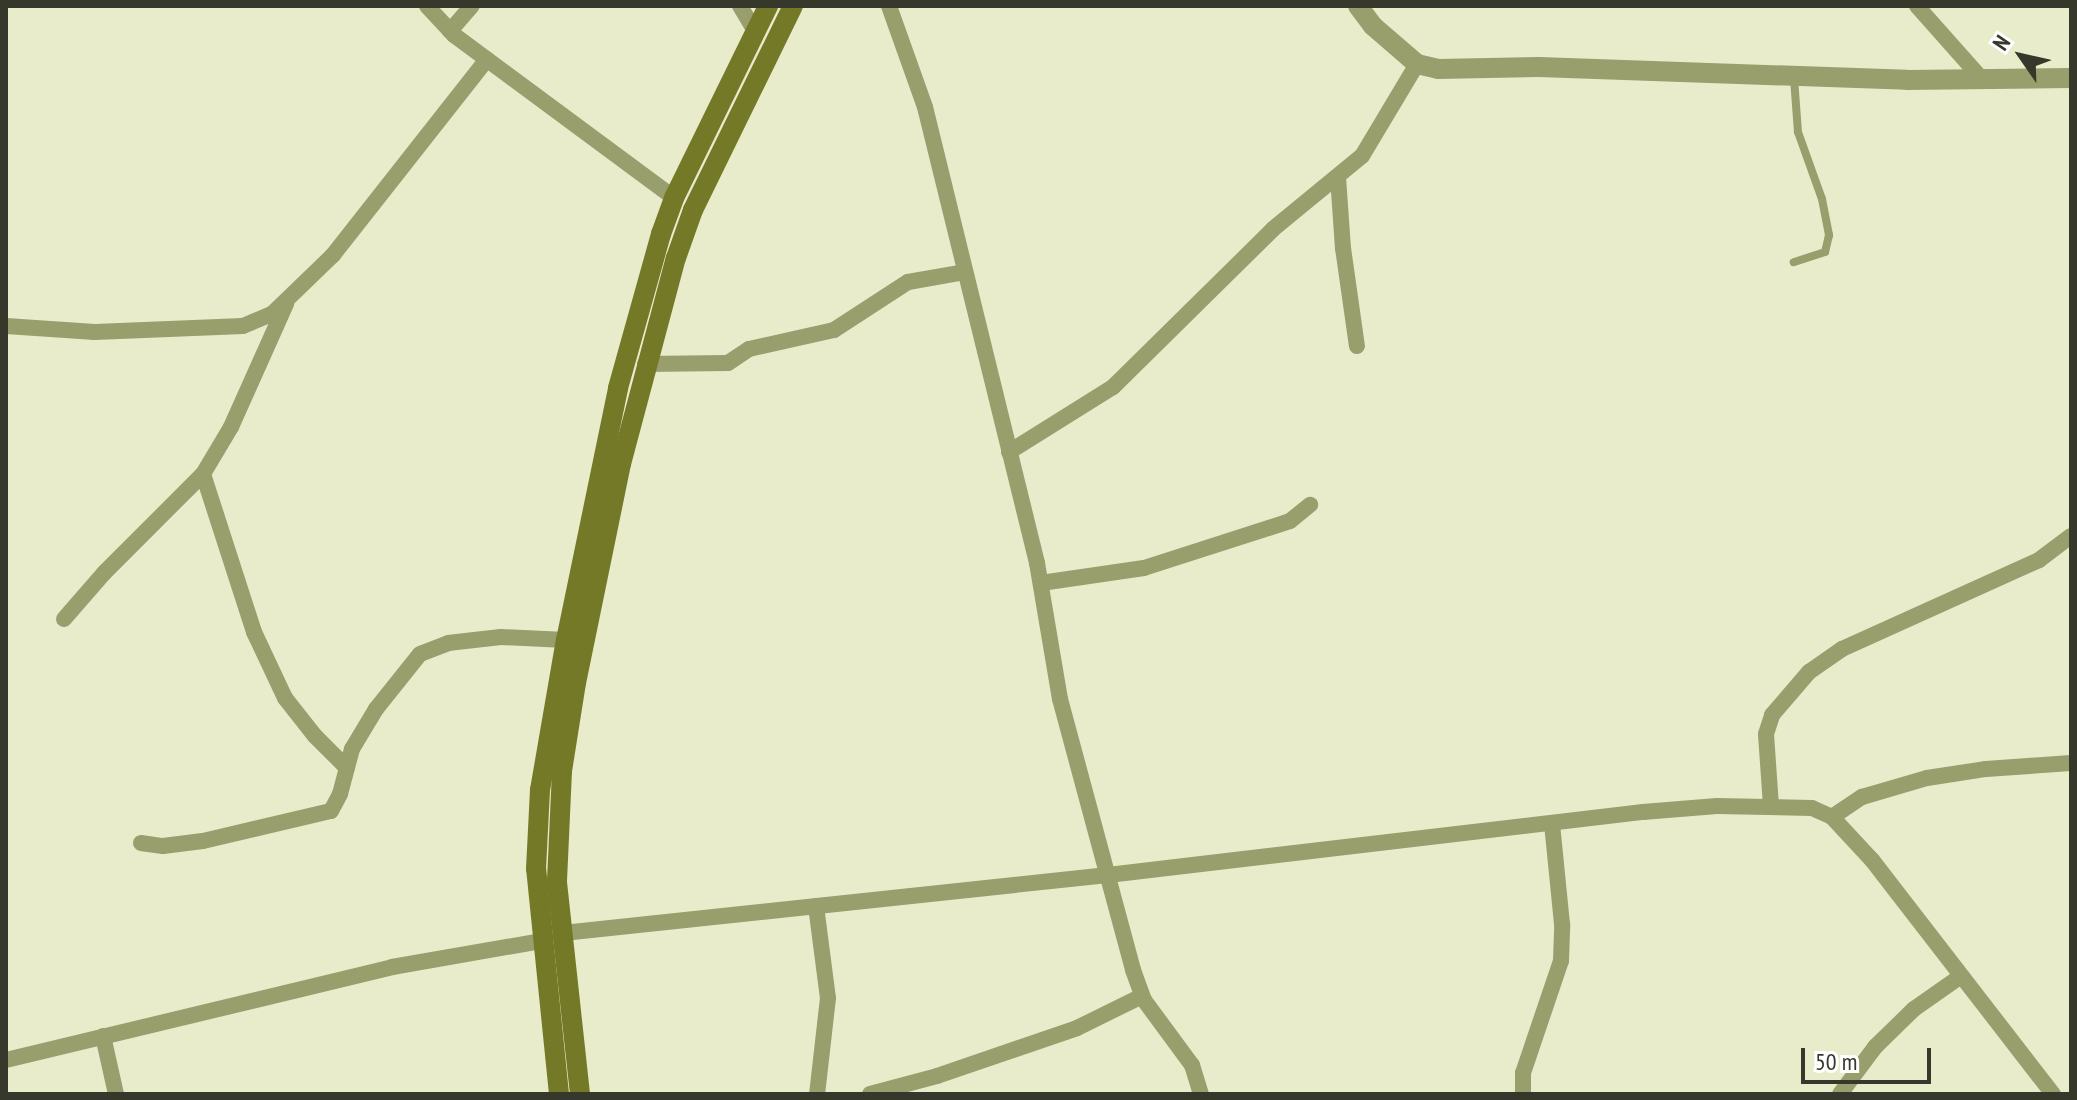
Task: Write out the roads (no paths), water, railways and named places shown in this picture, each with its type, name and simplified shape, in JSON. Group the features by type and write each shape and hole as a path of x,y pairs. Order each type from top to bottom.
{"main road":[{"path":"559,1094 536,869 540,790 566,640 635,320 674,198 768,6"},
{"path":"580,1094 557,881 562,771 576,683 645,364 693,210 793,6"}],"street":[{"path":"427,6 450,31 674,198"},
{"path":"450,31 472,6"},
{"path":"740,6 756,33"},
{"path":"889,6 925,107 1041,583 1060,699 1142,996 1192,1065 1201,1094"},
{"path":"1358,6 1373,26 1417,64 1438,69 1539,67 1794,78 2071,78"},
{"path":"1917,6 1981,78"},
{"path":"6,326 95,332 243,326 273,313 333,255 487,59"},
{"path":"1009,452 1113,387 1273,229 1362,156 1417,64"},
{"path":"1338,177 1343,248 1357,346"},
{"path":"645,364 728,363 749,349 834,330 908,282 964,272"},
{"path":"64,619 104,573 203,474 231,427 287,301"},
{"path":"203,474 254,632 285,698 315,736 347,768"},
{"path":"1041,583 1144,568 1290,521 1310,505"},
{"path":"1771,806 1766,734 1772,715 1809,672 1842,649 2039,560 2071,536"},
{"path":"141,843 163,846 203,841 318,817 331,811 352,749 376,709 420,654 448,643 501,637 566,640"},
{"path":"1832,817 1862,797 1927,778 1986,769 2071,763"},
{"path":"563,933 1108,875 1643,812 1771,806 1812,808 1832,817 1872,860 2053,1094"},
{"path":"1523,1094 1523,1073 1561,961 1562,924 1552,823"},
{"path":"816,906 828,998 817,1094"},
{"path":"6,1060 392,967 541,941"},
{"path":"1840,1094 1875,1047 1914,1009 1961,976"},
{"path":"870,1094 937,1076 1077,1028 1142,996"},
{"path":"103,1036 116,1094"}],"lane":[{"path":"1794,78 1798,132 1825,210 1829,235 1825,252 1794,262"}]}
